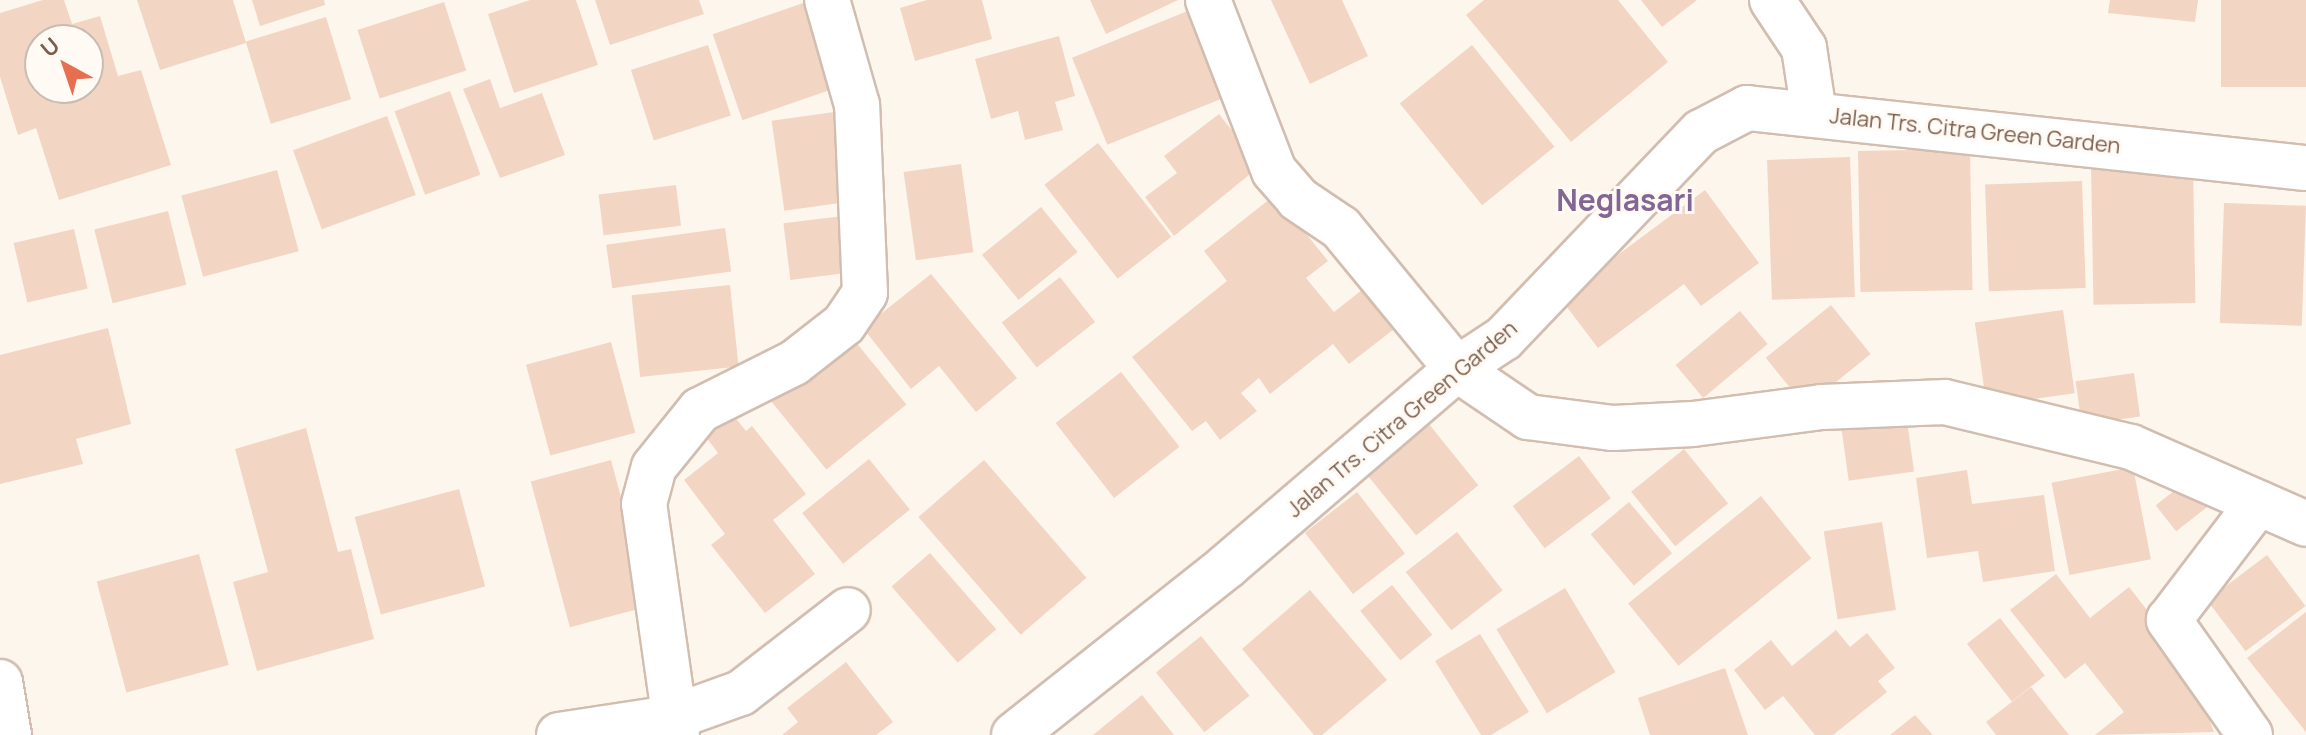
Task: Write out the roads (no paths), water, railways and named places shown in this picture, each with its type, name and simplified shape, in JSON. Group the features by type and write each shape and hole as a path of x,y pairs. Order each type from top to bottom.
{"street":[{"path":"674,727 644,504 654,467 700,410 794,363 844,324 865,293 857,105 827,0"},
{"path":"1208,0 1274,171 1298,199 1341,228 1457,369 1528,417 1613,428 1693,424 1822,407 1945,402 2131,447 2306,524"},
{"path":"1772,0 1804,48 1814,113"},
{"name":"Jalan Trs. Citra Green Garden","path":"1014,735 1227,566 1457,369 1504,338 1701,132 1747,108 2306,168"},
{"path":"2250,735 2169,620 2258,503"},
{"path":"559,735 674,727 741,693 848,610"},
{"path":"0,682 9,735"}],"district":[{"name":"Neglasari","path":"1625,200"}]}
